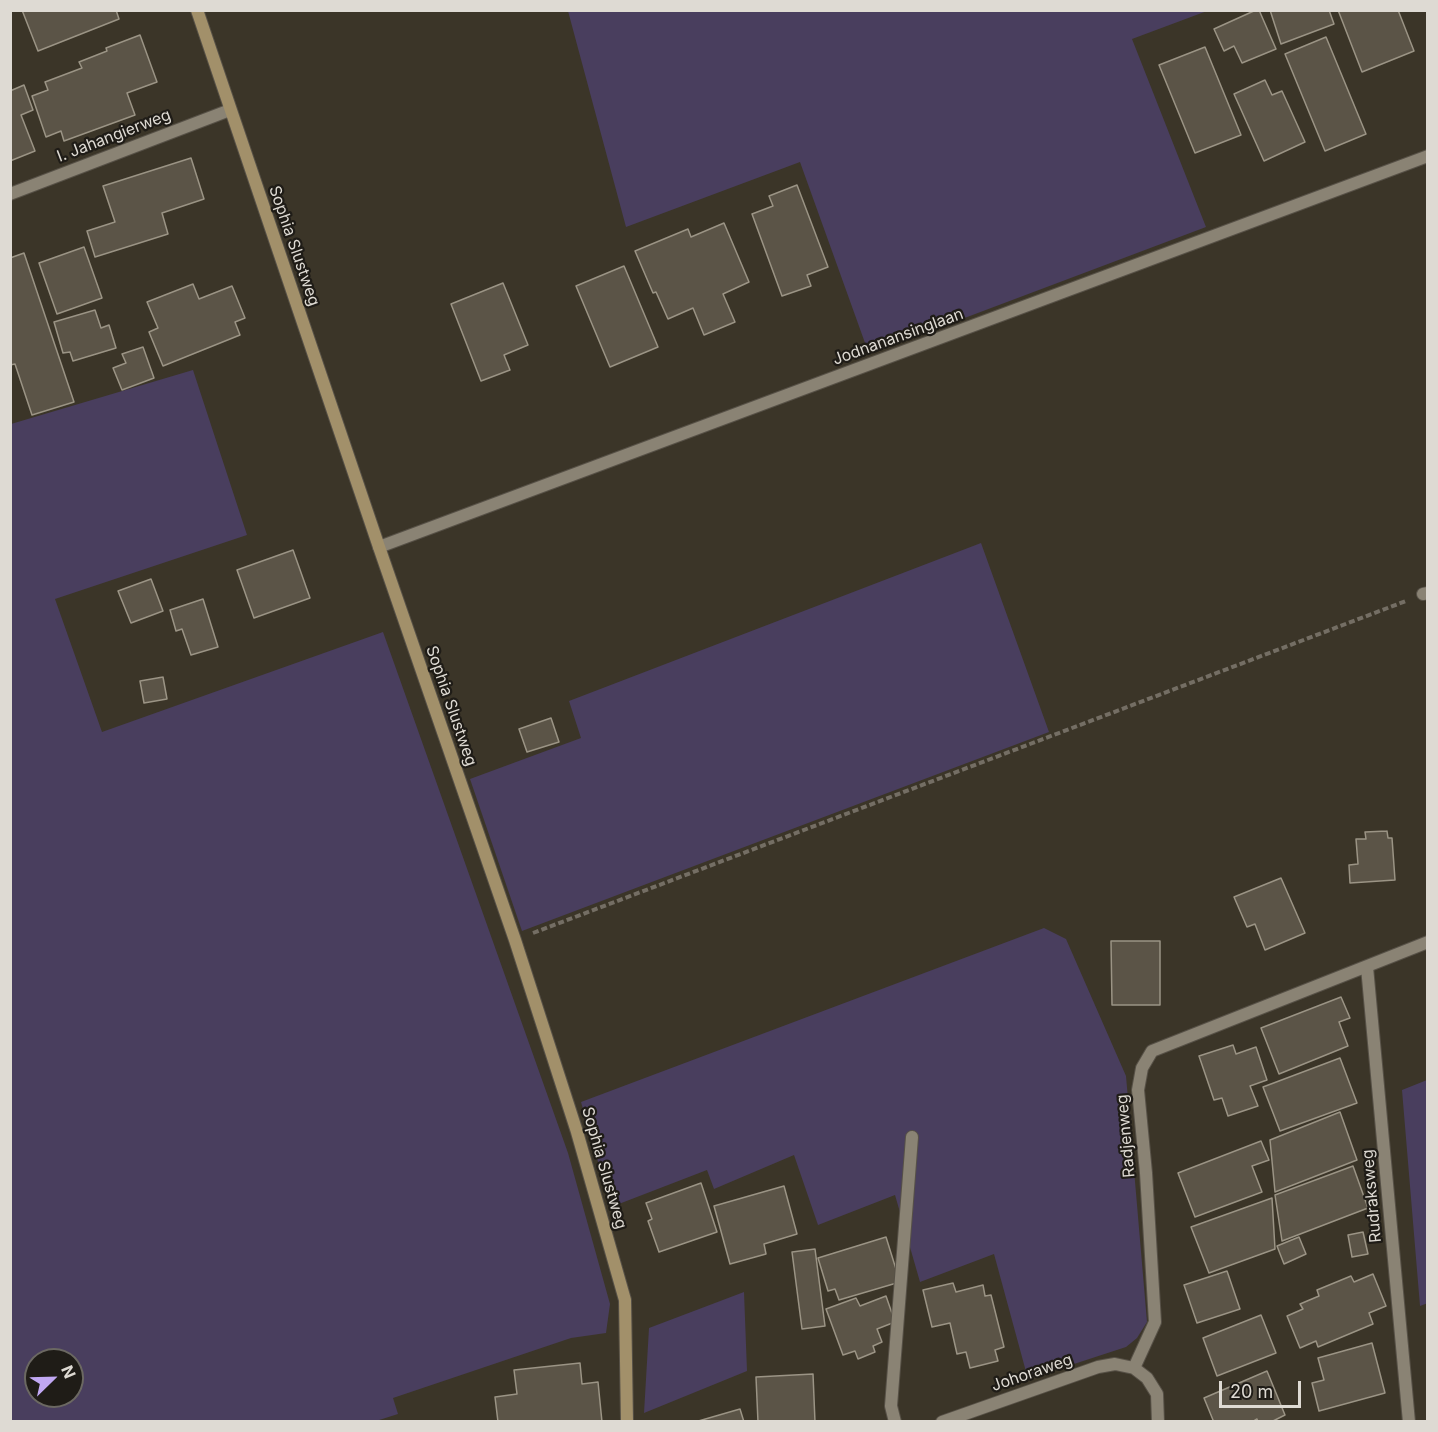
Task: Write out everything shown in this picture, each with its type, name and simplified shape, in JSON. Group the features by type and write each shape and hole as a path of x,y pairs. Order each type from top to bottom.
{"street":[{"name":"Sophia Slustweg","path":"197,10 379,548 515,940 577,1132 625,1300 627,1422"},
{"name":"I. Jahangierweg","path":"10,194 230,110"},
{"name":"Jodnanansinglaan","path":"379,548 1428,156"},
{"name":"Radjenweg","path":"1134,1368 1155,1322 1146,1173 1138,1090 1142,1068 1152,1051 1428,942"},
{"name":"Rudraksweg","path":"1367,967 1409,1422"},
{"path":"895,1422 891,1406 912,1137"},
{"name":"Johoraweg","path":"942,1422 1098,1367 1115,1364 1134,1368"},
{"path":"1134,1368 1147,1378 1157,1394 1158,1422"}],"path":[{"path":"515,940 1426,594"}],"shaded area":[{"path":"568,11 1207,11 1132,39 1206,227 869,354 800,162 626,227"},
{"path":"193,370 247,535 55,599 102,732 383,632 568,1153 610,1304 606,1333 571,1338 393,1398 398,1414 376,1421 11,1421 11,424"},
{"path":"981,543 1049,732 522,931 470,779 581,738 569,701"},
{"path":"1044,928 1066,939 1126,1076 1147,1322 1137,1338 1126,1347 1028,1379 994,1254 920,1282 895,1195 818,1225 794,1155 714,1189 707,1170 611,1207 581,1102"},
{"path":"1427,1080 1428,1303 1420,1306 1402,1090"},
{"path":"744,1292 747,1371 644,1413 649,1328"}],"building":[{"path":"22,10 116,10 119,19 38,51"},
{"path":"1259,10 1276,49 1242,63 1234,46 1224,51 1214,29"},
{"path":"1270,10 1329,10 1334,24 1281,44"},
{"path":"1338,10 1398,10 1414,51 1362,72"},
{"path":"140,35 157,82 127,93 135,115 64,141 61,131 46,137 32,96 48,90 45,82 82,68 79,62 107,51 106,48"},
{"path":"1326,37 1366,134 1325,151 1285,54"},
{"path":"1205,47 1241,135 1195,153 1159,65"},
{"path":"1265,80 1272,95 1282,91 1305,142 1264,161 1234,94"},
{"path":"24,85 33,110 21,115 35,151 10,161 10,91"},
{"path":"191,158 204,199 162,213 168,234 95,257 87,231 115,222 103,186"},
{"path":"797,185 828,267 807,275 811,286 782,296 752,214 773,206 769,196"},
{"path":"724,223 749,282 723,294 735,322 704,335 693,308 668,319 656,292 653,293 635,251 688,229 691,237"},
{"path":"84,247 102,298 57,314 39,263"},
{"path":"24,253 74,402 32,415 15,364 10,365 10,258"},
{"path":"624,266 658,347 610,367 576,286"},
{"path":"503,283 528,345 504,355 510,370 481,381 451,304"},
{"path":"193,284 199,299 232,286 245,318 235,322 240,335 163,366 149,332 158,328 147,302"},
{"path":"95,310 101,328 109,325 116,348 73,361 70,352 63,353 54,322"},
{"path":"143,347 154,378 122,390 113,368 126,363 122,354"},
{"path":"293,550 310,598 254,618 237,570"},
{"path":"151,579 163,611 131,623 118,591"},
{"path":"203,599 218,647 191,655 182,629 176,631 170,610"},
{"path":"163,677 167,699 144,703 140,681"},
{"path":"551,718 559,742 527,752 519,729"},
{"path":"1387,831 1388,838 1392,838 1395,880 1350,883 1349,865 1358,864 1356,839 1366,839 1365,832"},
{"path":"1281,878 1305,933 1265,950 1255,924 1247,927 1234,897"},
{"path":"1111,941 1160,941 1160,1005 1112,1005"},
{"path":"1341,997 1350,1018 1339,1022 1348,1046 1279,1074 1261,1028"},
{"path":"1233,1045 1236,1054 1256,1047 1267,1080 1250,1086 1258,1106 1228,1116 1222,1098 1214,1100 1199,1056"},
{"path":"1340,1058 1357,1103 1280,1131 1263,1087"},
{"path":"1340,1112 1357,1160 1275,1192 1270,1140"},
{"path":"1261,1141 1269,1160 1252,1166 1262,1192 1195,1217 1178,1173"},
{"path":"1353,1166 1368,1208 1282,1241 1275,1195"},
{"path":"701,1183 717,1232 659,1252 648,1221 652,1219 646,1203"},
{"path":"784,1186 797,1234 764,1244 766,1254 730,1264 714,1206"},
{"path":"1272,1198 1275,1249 1209,1273 1191,1227"},
{"path":"1363,1232 1368,1254 1352,1257 1348,1235"},
{"path":"886,1237 900,1282 839,1300 835,1289 828,1291 818,1258"},
{"path":"1299,1237 1306,1254 1284,1264 1277,1246"},
{"path":"815,1249 825,1326 802,1329 792,1252"},
{"path":"1227,1271 1240,1309 1197,1323 1184,1285"},
{"path":"1373,1274 1386,1306 1369,1313 1373,1324 1318,1347 1316,1341 1300,1348 1287,1316 1303,1309 1300,1304 1319,1296 1317,1290 1351,1276 1354,1282"},
{"path":"953,1283 956,1292 983,1285 985,1296 991,1295 1004,1347 995,1350 998,1361 970,1368 966,1352 957,1354 950,1323 932,1327 923,1290"},
{"path":"886,1296 895,1322 877,1329 882,1342 873,1346 875,1352 858,1359 855,1351 843,1355 826,1309 856,1298 860,1306"},
{"path":"1261,1315 1276,1353 1217,1376 1203,1338"},
{"path":"1372,1343 1385,1393 1319,1411 1312,1383 1324,1380 1318,1358"},
{"path":"580,1363 582,1384 598,1382 602,1422 498,1422 495,1397 517,1394 514,1370"},
{"path":"1267,1371 1285,1415 1271,1422 1258,1422 1257,1419 1252,1422 1210,1422 1213,1420 1204,1398"},
{"path":"813,1374 815,1422 758,1422 756,1377"},
{"path":"740,1409 744,1422 695,1422"}]}
